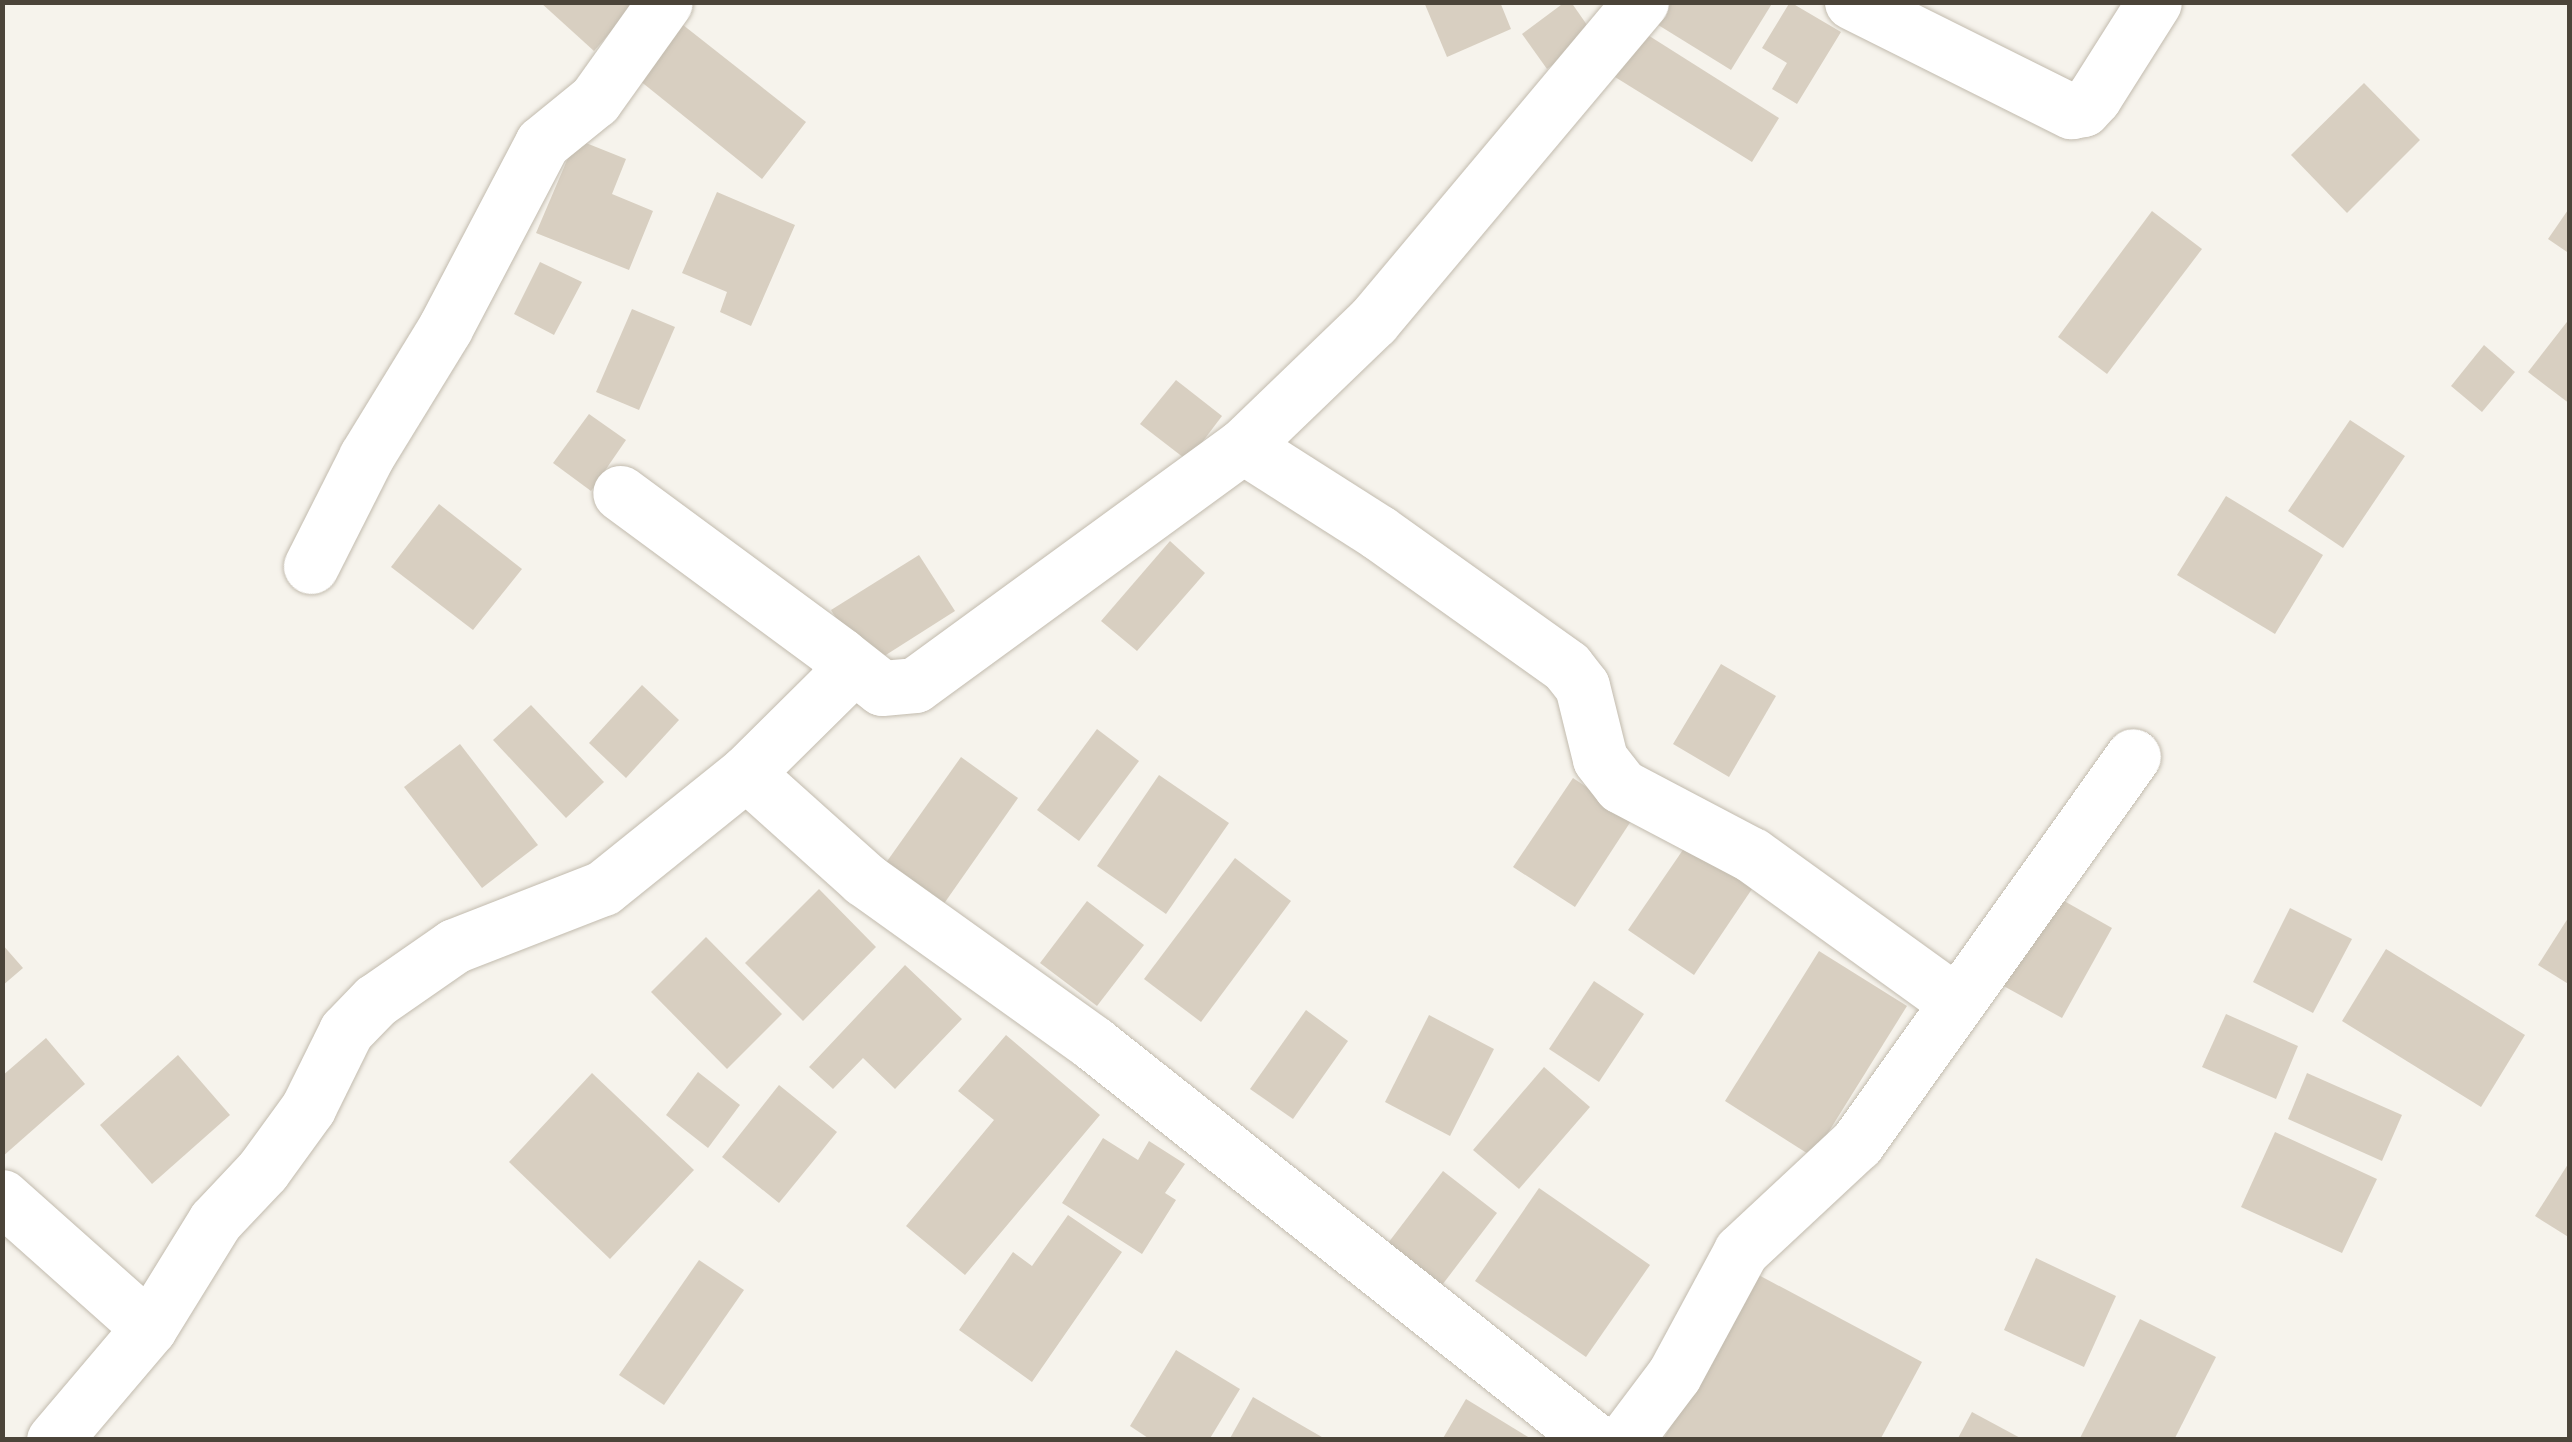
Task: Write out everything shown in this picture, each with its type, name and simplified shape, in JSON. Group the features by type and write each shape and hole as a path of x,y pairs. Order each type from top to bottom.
{"street":[{"path":"311,566 366,457 446,328 542,142 595,100 665,2"},
{"path":"620,492 840,655 868,681 882,688 915,685 1243,446 1373,321 1641,2"},
{"path":"1852,2 2071,111 2084,109 2094,97 2154,2"},
{"path":"1243,446 1378,532 1567,667 1582,686 1600,758 1621,786 1752,855 1956,1002"},
{"path":"54,1440 149,1328 214,1221 263,1170 308,1108 346,1031 375,1001 454,946 603,888 746,773 839,681 840,655"},
{"path":"1625,1440 1674,1375 1740,1251 1857,1143 2133,756"},
{"path":"746,773 864,879 1092,1043 1594,1440"},
{"path":"2,1198 149,1328"}],"building":[{"path":"540,2 637,2 594,51"},
{"path":"1424,2 1500,2 1511,29 1447,57"},
{"path":"1565,2 1571,2 1594,35 1547,69 1522,34"},
{"path":"1667,2 1773,2 1731,70 1655,23"},
{"path":"1790,2 1841,32 1797,104 1772,89 1787,63 1762,48"},
{"path":"678,21 806,122 762,179 634,76"},
{"path":"1643,32 1779,118 1752,162 1615,77"},
{"path":"2364,83 2420,140 2347,213 2291,155"},
{"path":"576,139 626,159 612,194 653,211 629,270 536,233"},
{"path":"717,192 795,225 751,326 720,312 727,292 682,273"},
{"path":"2570,207 2570,254 2548,239"},
{"path":"2152,211 2202,249 2107,374 2058,337"},
{"path":"540,262 582,282 554,335 514,314"},
{"path":"632,309 675,327 639,410 596,392"},
{"path":"2570,318 2570,404 2528,372"},
{"path":"2484,345 2515,372 2482,412 2451,386"},
{"path":"1176,380 1222,416 1188,461 1140,424"},
{"path":"589,414 626,440 591,491 553,463"},
{"path":"2350,420 2405,456 2343,548 2288,511"},
{"path":"2226,496 2323,555 2275,634 2177,575"},
{"path":"439,504 522,569 473,630 391,567"},
{"path":"1170,541 1205,573 1137,651 1101,621"},
{"path":"919,555 955,611 867,667 831,610"},
{"path":"1721,664 1776,696 1729,777 1673,744"},
{"path":"642,685 679,720 626,778 589,743"},
{"path":"531,705 604,782 566,818 493,740"},
{"path":"1097,729 1139,761 1079,841 1037,810"},
{"path":"460,744 538,845 482,888 404,787"},
{"path":"961,757 1018,798 936,915 878,874"},
{"path":"1159,775 1229,823 1166,914 1097,866"},
{"path":"1573,778 1633,818 1575,907 1513,867"},
{"path":"1689,841 1754,886 1694,975 1628,930"},
{"path":"1235,858 1291,901 1201,1022 1144,979"},
{"path":"819,889 876,947 803,1021 745,963"},
{"path":"2050,893 2112,928 2062,1018 2000,984"},
{"path":"1087,901 1144,945 1097,1006 1040,963"},
{"path":"2290,908 2352,939 2313,1013 2253,982"},
{"path":"2570,915 2570,985 2538,965"},
{"path":"706,937 782,1014 727,1069 651,992"},
{"path":"2,944 23,968 2,986"},
{"path":"2386,949 2525,1035 2481,1107 2342,1021"},
{"path":"1819,951 1907,1006 1813,1157 1725,1101"},
{"path":"905,965 962,1019 895,1089 863,1058 833,1089 809,1067"},
{"path":"1594,981 1644,1014 1599,1082 1549,1049"},
{"path":"1306,1010 1348,1041 1293,1119 1250,1089"},
{"path":"2226,1014 2298,1046 2276,1099 2202,1067"},
{"path":"1429,1015 1494,1049 1450,1136 1385,1102"},
{"path":"1006,1035 1100,1115 965,1275 906,1226 994,1120 958,1091"},
{"path":"46,1038 85,1084 2,1157 2,1076"},
{"path":"178,1055 230,1115 152,1184 100,1125"},
{"path":"1544,1067 1590,1107 1519,1189 1473,1150"},
{"path":"698,1072 740,1105 708,1148 666,1115"},
{"path":"592,1073 694,1170 610,1259 509,1162"},
{"path":"2307,1073 2402,1115 2382,1161 2288,1119"},
{"path":"779,1085 837,1132 779,1203 722,1157"},
{"path":"2275,1132 2377,1179 2342,1253 2241,1207"},
{"path":"1103,1138 1138,1160 1149,1141 1185,1164 1165,1193 1176,1200 1142,1254 1062,1203"},
{"path":"2570,1161 2570,1238 2535,1216"},
{"path":"1443,1171 1497,1213 1436,1293 1382,1251"},
{"path":"1539,1188 1650,1265 1586,1357 1475,1281"},
{"path":"1068,1215 1122,1252 1032,1382 959,1330 1013,1252 1032,1266"},
{"path":"2036,1258 2116,1296 2084,1367 2004,1330"},
{"path":"699,1260 744,1290 664,1405 619,1375"},
{"path":"1753,1272 1922,1362 1880,1440 1663,1440"},
{"path":"2140,1319 2216,1357 2174,1440 2079,1440"},
{"path":"1176,1350 1240,1389 1209,1440 1151,1440 1130,1426"},
{"path":"1253,1397 1327,1440 1229,1440"},
{"path":"1466,1399 1533,1440 1442,1440"},
{"path":"1972,1412 2024,1440 1957,1440"}]}
